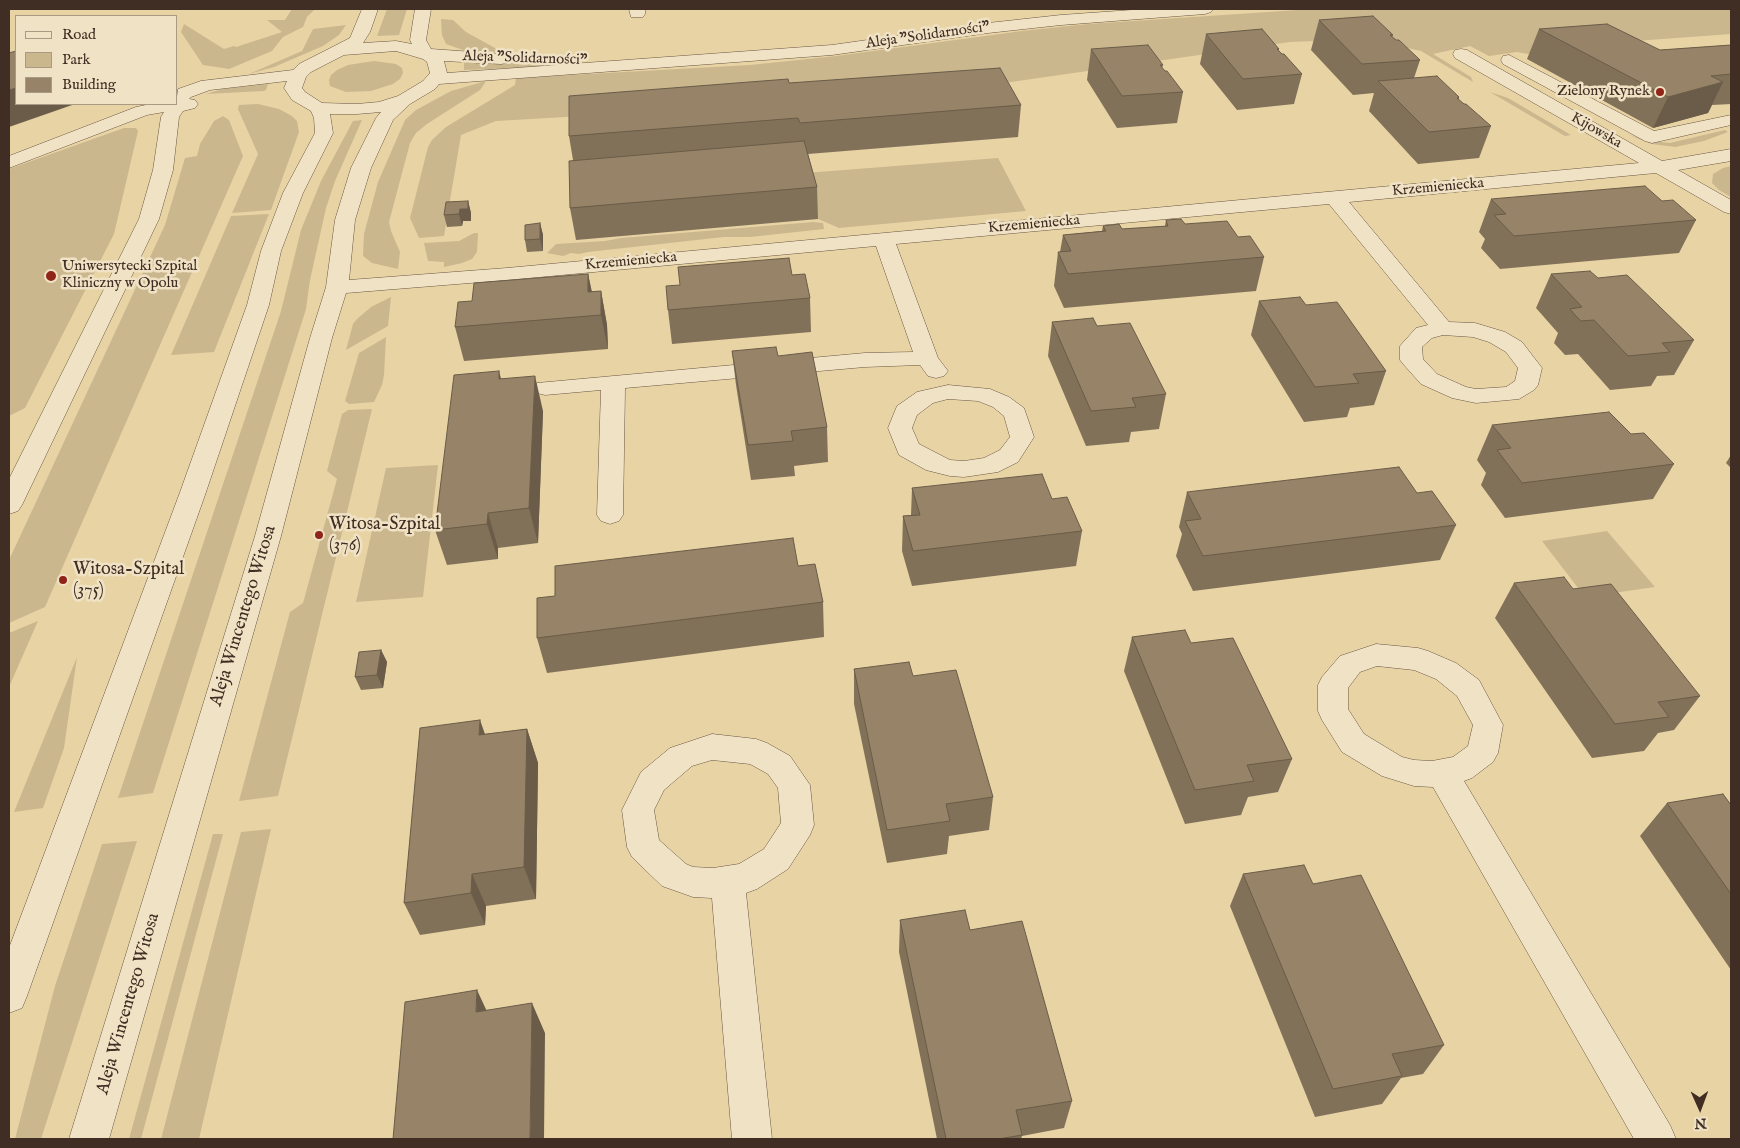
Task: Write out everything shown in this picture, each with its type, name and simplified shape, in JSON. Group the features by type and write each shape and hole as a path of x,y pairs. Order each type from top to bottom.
{"street":[{"path":"9,996 192,496 258,305 271,251 293,193 324,133 323,118 293,88 298,75 305,68 356,41 362,32 370,9"},
{"path":"279,97 357,109 380,107 417,94 436,79 439,74 435,60 427,54 418,40 423,9"},
{"name":"Aleja \"Solidarności\"","path":"436,79 822,50 1007,26 1135,13 1205,9"},
{"name":"Aleja \"Solidarności\"","path":"340,51 396,46 427,54 650,63"},
{"name":"Kijowska","path":"1461,54 1731,208"},
{"path":"1509,60 1652,138 1731,120"},
{"path":"178,102 184,93 200,86 298,75"},
{"name":"Aleja Wincentego Witosa","path":"90,1139 268,536 336,287 345,220 361,168 385,118 404,100"},
{"path":"178,105 209,102"},
{"path":"9,162 142,111 160,106 176,105"},
{"path":"9,505 149,219 163,170 170,117 176,105"},
{"name":"Krzemieniecka","path":"336,287 438,280 1334,198 1659,167 1731,155"},
{"path":"1334,198 1442,328 1475,330 1514,347 1530,368 1526,385 1511,394 1476,396 1460,393 1429,379 1412,360 1411,346 1424,333 1442,328"},
{"path":"884,239 927,358 948,392"},
{"path":"545,388 865,360 927,358"},
{"path":"610,515 613,382"},
{"path":"948,392 982,394 1001,402 1015,413 1022,437 1009,456 989,466 964,469 935,464 908,449 900,428 906,411 925,397 948,392"},
{"path":"1376,655 1418,659 1446,671 1468,688 1488,725 1482,753 1461,769 1442,773 1414,773 1393,767 1353,743 1332,711 1333,685 1350,664 1376,655"},
{"path":"712,748 756,752 780,766 794,785 798,826 776,859 745,878 728,881 713,883 693,882 674,875 644,847 638,810 652,781 681,757 712,748"},
{"path":"1442,773 1656,1139"},
{"path":"728,881 752,1139"}],"green space":[{"path":"292,9 315,9 307,17 303,27 283,37 272,51 229,69 203,65 181,32 184,24 224,49 236,47 282,32 267,20 285,20"},
{"path":"387,9 407,9 399,35 377,36"},
{"path":"1313,9 1731,9 1731,34 1581,45 1588,50 1528,54 1517,52 1489,56 1470,46 1433,54 1471,77 1473,82 1421,51 1368,39 1290,42 899,98 496,121 461,135 444,236 419,238 410,218 428,147 432,140 446,127 515,85 516,78 750,65 1088,24"},
{"path":"441,19 453,20 466,32 495,48 496,53 466,51 446,44 442,35"},
{"path":"346,25 339,35 323,46 274,67 249,74 302,51 313,29"},
{"path":"374,61 396,64 402,68 403,73 400,79 393,84 371,91 346,92 330,86 329,80 331,75 337,70 348,65"},
{"path":"464,63 543,63 547,65 543,67 464,70"},
{"path":"486,81 480,90 416,133 410,143 389,222 400,252 398,269 372,263 363,256 364,234 378,182 405,120 416,110 451,91"},
{"path":"268,84 264,91 206,94 222,89"},
{"path":"1490,92 1508,98 1571,135 1565,136"},
{"path":"258,104 279,109 292,116 297,121 299,132 271,210 232,213 258,154 238,109 239,105"},
{"path":"223,116 229,120 243,156 45,607 9,623 9,560 165,225 185,158 197,156 200,144 214,121"},
{"path":"362,120 335,181 326,208 310,280 306,309 153,793 118,798 281,311 301,230 321,181 353,121"},
{"name":"Uniwersytecki Szpital Kliniczny w Opolu","path":"124,128 136,128 138,131 114,234 25,408 9,416 9,169"},
{"path":"1725,130 1728,132 1704,141 1675,147 1652,144 1629,135 1649,141 1670,143"},
{"path":"998,158 1026,211 839,228 818,219 805,173"},
{"path":"1731,166 1731,197 1712,183 1713,174"},
{"path":"269,214 214,352 171,355 231,216"},
{"path":"813,222 823,223 824,229 750,237 724,237 579,254 571,253 563,256 547,253 556,244"},
{"path":"474,233 478,233 477,252 472,259 444,267 444,262 428,261 424,243 459,241"},
{"path":"391,297 388,326 346,350 353,324 357,319 371,307"},
{"path":"386,337 384,375 382,385 374,402 349,404 345,401 359,353"},
{"path":"372,409 278,796 239,801 290,612 303,603 337,479 327,471 342,414 348,410"},
{"path":"438,465 423,597 356,602 386,468"},
{"path":"1607,531 1655,587 1585,597 1542,541"},
{"path":"38,621 9,687 9,633"},
{"path":"77,657 64,748 43,808 14,812"},
{"path":"271,829 199,1139 161,1139 241,832"},
{"path":"213,834 223,834 141,1139 129,1139"},
{"path":"137,841 41,1139 15,1139 55,986 102,844"}],"building":[{"path":"1373,16 1393,35 1390,35 1399,40 1420,60 1362,64 1319,20"},
{"path":"1607,24 1660,50 1731,45 1731,74 1711,76 1723,82 1668,97 1539,29"},
{"path":"1262,29 1279,49 1277,49 1302,74 1243,79 1206,34"},
{"path":"1148,45 1163,65 1160,65 1183,92 1122,96 1091,49"},
{"path":"15,51 15,88 9,90 9,53"},
{"path":"1000,68 1021,105 800,123 798,118 569,136 569,96 788,79 789,83"},
{"path":"1437,76 1459,97 1457,98 1491,126 1429,132 1378,81"},
{"path":"804,141 817,187 570,208 569,161"},
{"path":"1645,186 1662,201 1673,200 1696,220 1514,236 1494,215 1506,214 1491,199"},
{"path":"468,201 468,209 460,209 459,214 444,215 446,202"},
{"path":"1181,219 1185,224 1227,221 1238,237 1250,236 1264,257 1068,274 1058,252 1071,251 1063,235 1106,231 1103,226 1119,224 1122,229 1168,226 1166,220"},
{"path":"540,223 540,239 525,240 525,225"},
{"path":"789,258 792,275 805,274 810,298 668,310 666,286 680,285 678,267"},
{"path":"1590,271 1598,278 1627,275 1694,340 1662,343 1670,352 1628,356 1594,320 1581,321 1575,315 1570,309 1582,307 1551,274"},
{"path":"588,274 588,292 601,291 601,315 455,327 458,302 472,301 474,283"},
{"path":"1300,297 1306,305 1337,302 1386,371 1353,374 1359,383 1315,387 1259,301"},
{"path":"1093,318 1097,326 1130,323 1166,394 1132,398 1136,407 1091,411 1052,322"},
{"path":"776,347 778,356 812,352 827,427 791,431 793,441 748,445 732,351"},
{"path":"499,371 499,379 535,376 529,508 488,513 487,524 435,530 454,375"},
{"path":"1609,412 1631,434 1644,433 1674,464 1522,483 1497,450 1511,448 1492,425"},
{"path":"1399,467 1417,493 1432,491 1456,525 1203,556 1185,521 1201,519 1187,492"},
{"path":"1042,474 1052,499 1067,497 1082,531 913,551 903,516 920,515 912,488"},
{"path":"793,538 798,566 815,564 823,602 537,638 537,598 555,596 555,566"},
{"path":"1564,577 1573,589 1611,584 1700,696 1658,702 1669,717 1615,724 1514,583"},
{"path":"1185,630 1191,643 1233,638 1292,759 1247,765 1254,781 1195,790 1132,637"},
{"path":"381,650 377,675 355,677 359,652"},
{"path":"909,662 913,676 956,670 993,797 946,804 950,821 887,830 854,669"},
{"path":"480,720 479,735 527,729 524,867 472,874 471,893 404,903 420,728"},
{"path":"1723,794 1731,805 1731,894 1667,803"},
{"path":"1304,865 1313,884 1361,875 1444,1045 1392,1054 1402,1076 1333,1089 1243,874"},
{"path":"965,910 970,930 1022,921 1072,1101 1016,1110 1022,1135 999,1139 946,1139 900,920"},
{"path":"477,990 476,1012 532,1003 530,1139 393,1139 405,1002"}],"place":[{"name":"Zielony Rynek","path":"1660,92"},
{"name":"Uniwersytecki Szpital Kliniczny w Opolu","path":"51,276"},
{"name":"Witosa-Szpital (376)","path":"319,535"},
{"name":"Witosa-Szpital (375)","path":"63,580"}]}
